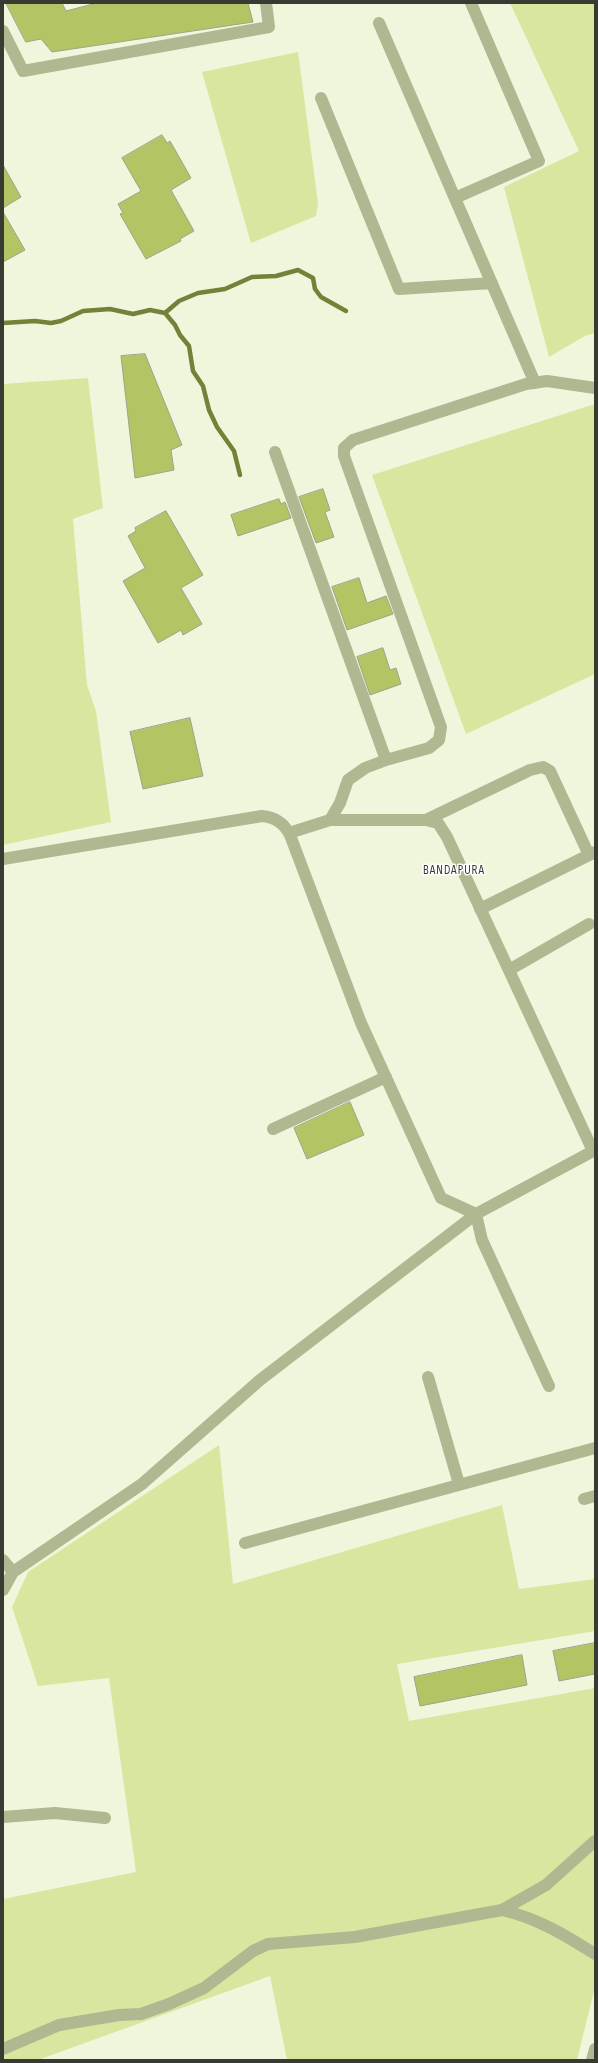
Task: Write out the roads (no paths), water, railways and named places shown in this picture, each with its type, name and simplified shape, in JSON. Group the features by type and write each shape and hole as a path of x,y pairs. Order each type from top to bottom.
{"street":[{"path":"3,31 23,71 269,27 266,3"},
{"path":"455,198 539,161 471,3"},
{"path":"379,23 535,383"},
{"path":"321,98 399,289 492,283"},
{"path":"330,820 340,803 348,780 366,768 386,760 429,748 439,740 441,727 344,456 344,448 353,440 526,384 547,382 595,388"},
{"path":"275,452 386,760"},
{"path":"426,820 530,770 543,767 550,771 592,854 480,909"},
{"path":"3,859 262,816 276,819 289,833 361,1023 441,1198 476,1214"},
{"path":"3,1590 13,1572 142,1484 260,1380 476,1214 594,1150 438,823 426,820 330,820 289,833"},
{"path":"509,970 589,924"},
{"path":"272,1129 386,1077"},
{"path":"476,1214 482,1240 549,1386"},
{"path":"428,1377 459,1484"},
{"path":"245,1543 595,1448"},
{"path":"3,1560 13,1572"},
{"path":"3,1818 55,1813 105,1818"},
{"path":"3,2049 59,2025 119,2015 141,2014 169,2004 204,1988 253,1951 268,1944 355,1937 502,1910 546,1885 595,1841"},
{"path":"502,1910 521,1914 560,1932 595,1954"}],"waterway":[{"path":"165,313 179,301 198,293 225,289 252,277 276,276 298,270 313,278 315,289 321,297 346,311"},
{"path":"3,323 35,321 51,323 61,321 83,311 110,309 133,314 150,310 165,313 189,346 193,371 203,386 209,410 217,427 234,451 240,475"}],"district":[{"name":"BANDAPURA","path":"454,871"}]}
